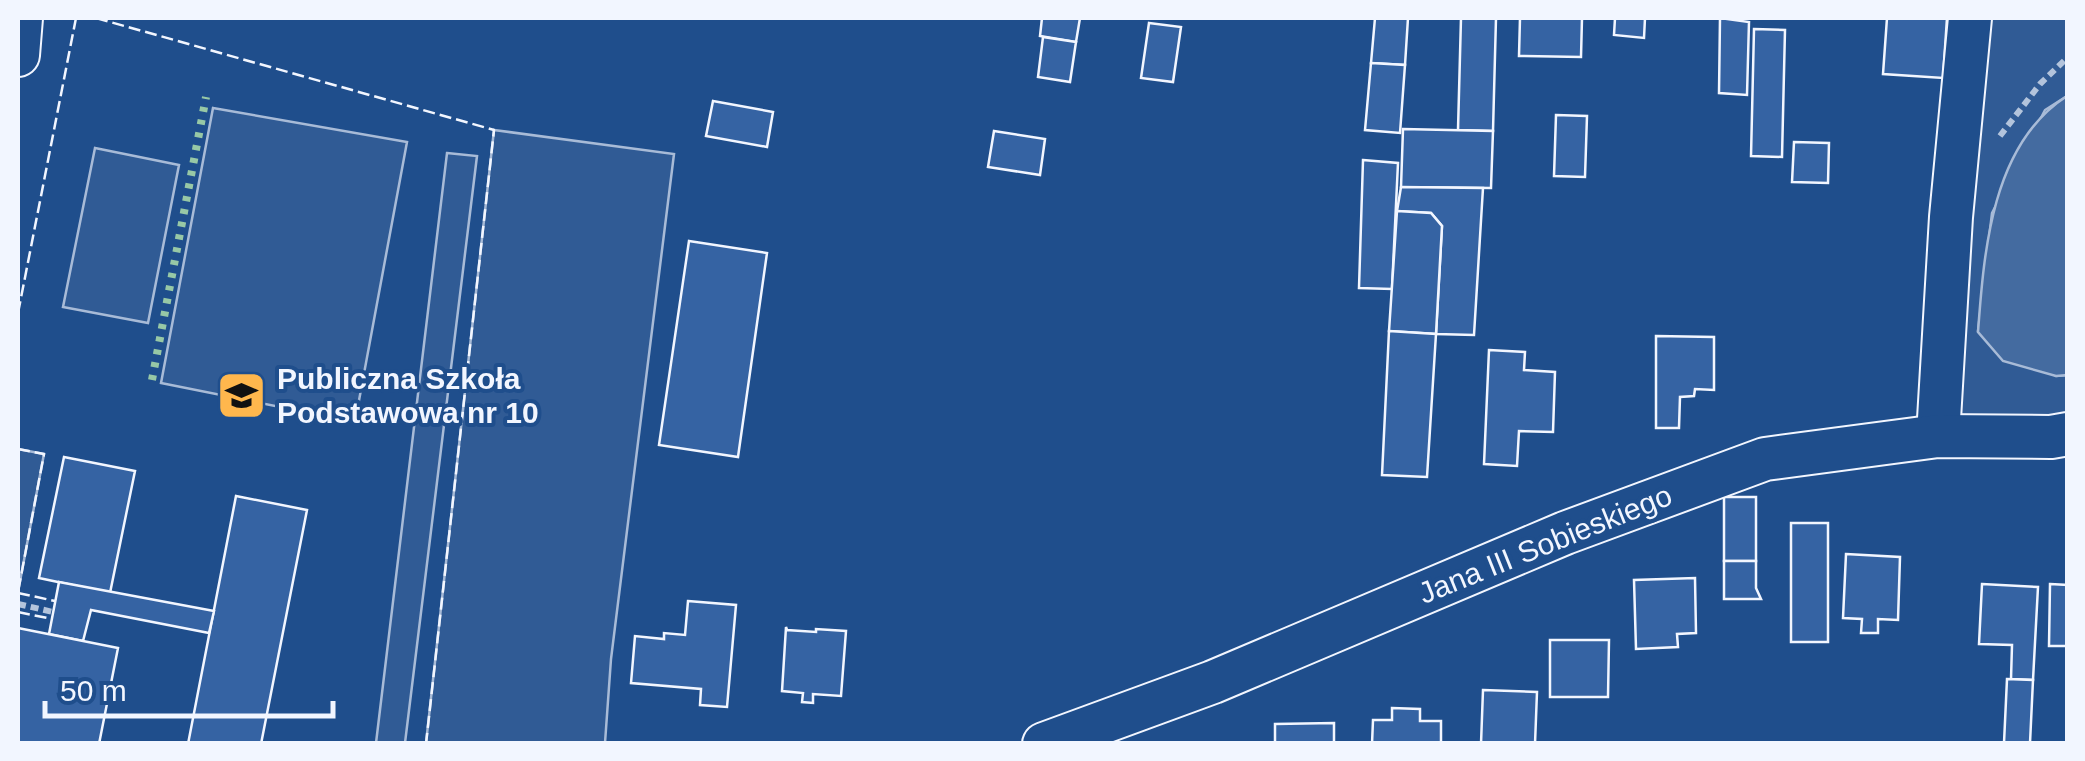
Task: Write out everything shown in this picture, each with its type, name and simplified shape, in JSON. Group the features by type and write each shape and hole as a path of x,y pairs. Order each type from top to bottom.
{"street":[{"path":"18,55 22,18"},
{"path":"1938,436 1950,216 1970,18"},
{"name":"Jana III Sobieskiego","path":"1044,744 1213,682 1565,533 1765,459 1938,436 2068,434"}],"path":[{"path":"1993,146 2040,84 2068,57"},
{"path":"18,604 53,612"}],"shaded area":[{"path":"1954,18 2067,18 2067,96 2045,110 1992,213 1978,331 2056,376 2067,375 2067,420 1927,418"},
{"path":"2067,96 2068,375 2056,376 2003,361 1978,332 1989,234 2007,170 2042,117"},
{"path":"213,108 407,142 355,422 161,383"},
{"path":"494,130 674,154 611,659 605,743 426,743"},
{"path":"95,148 179,165 148,323 63,307"},
{"path":"447,153 477,156 405,743 376,743"},
{"path":"18,449 44,454 18,592"}],"building":[{"path":"1042,18 1080,18 1076,42 1040,36"},
{"path":"1375,18 1408,18 1405,65 1371,63"},
{"path":"1461,18 1496,18 1493,131 1458,130"},
{"path":"1520,18 1582,18 1581,57 1519,56"},
{"path":"1615,18 1645,18 1644,38 1614,35"},
{"path":"1720,18 1749,22 1747,95 1719,93"},
{"path":"1887,18 1947,18 1943,78 1883,74"},
{"path":"1149,23 1181,27 1173,82 1141,78"},
{"path":"1754,29 1785,30 1782,157 1751,156"},
{"path":"1043,37 1076,42 1070,82 1038,77"},
{"path":"1371,63 1405,65 1400,133 1365,130"},
{"path":"713,101 773,112 767,147 706,136"},
{"path":"1556,115 1587,116 1585,177 1554,176"},
{"path":"1403,129 1493,131 1491,188 1401,187"},
{"path":"994,131 1045,139 1040,175 988,167"},
{"path":"1794,142 1829,143 1828,183 1792,182"},
{"path":"1363,160 1398,163 1392,289 1359,288"},
{"path":"1401,187 1483,188 1474,335 1436,334 1442,226 1431,213 1397,211"},
{"path":"1397,211 1431,213 1442,226 1436,334 1389,331"},
{"path":"689,241 767,253 738,457 659,445"},
{"path":"1389,331 1436,334 1427,477 1382,475"},
{"path":"1656,336 1714,337 1714,390 1695,389 1694,396 1680,397 1679,428 1656,428"},
{"path":"1489,350 1525,352 1524,370 1555,372 1553,432 1519,431 1517,466 1484,464"},
{"path":"64,457 135,471 110,593 39,578"},
{"path":"236,496 307,510 261,744 188,744"},
{"path":"1724,497 1756,497 1756,561 1724,561"},
{"path":"1791,523 1828,523 1828,642 1791,642"},
{"path":"1846,554 1900,557 1898,620 1878,619 1878,633 1861,633 1862,619 1843,618"},
{"path":"1724,561 1756,561 1756,588 1761,599 1724,599"},
{"path":"1695,578 1696,633 1677,634 1678,647 1636,649 1634,580"},
{"path":"59,582 214,611 209,633 91,610 83,641 49,634"},
{"path":"1982,584 2038,587 2033,680 2011,679 2012,645 1979,644"},
{"path":"2050,584 2068,585 2068,646 2049,646"},
{"path":"688,601 736,605 727,707 700,705 701,689 631,683 635,636 664,639 664,633 685,635"},
{"path":"786,627 846,631 841,696 813,694 813,703 802,702 803,693 782,691"},
{"path":"18,628 118,648 99,744 18,744"},
{"path":"1550,640 1609,640 1608,697 1550,697"},
{"path":"2007,679 2033,680 2030,743 2004,743"},
{"path":"1483,690 1537,692 1535,744 1481,744"},
{"path":"1392,708 1420,709 1420,721 1441,721 1441,744 1372,744 1373,720 1392,720"},
{"path":"1334,723 1334,744 1275,744 1275,724"}],"hedge":[{"path":"152,380 206,97"}],"fence":[{"path":"18,313 76,18"},
{"path":"96,18 494,130 426,744"},
{"path":"18,449 44,454 18,592"},
{"path":"18,593 55,601"},
{"path":"18,612 52,619"}],"place":[{"name":"Publiczna Szkoła Podstawowa nr 10","path":"242,395"}]}
